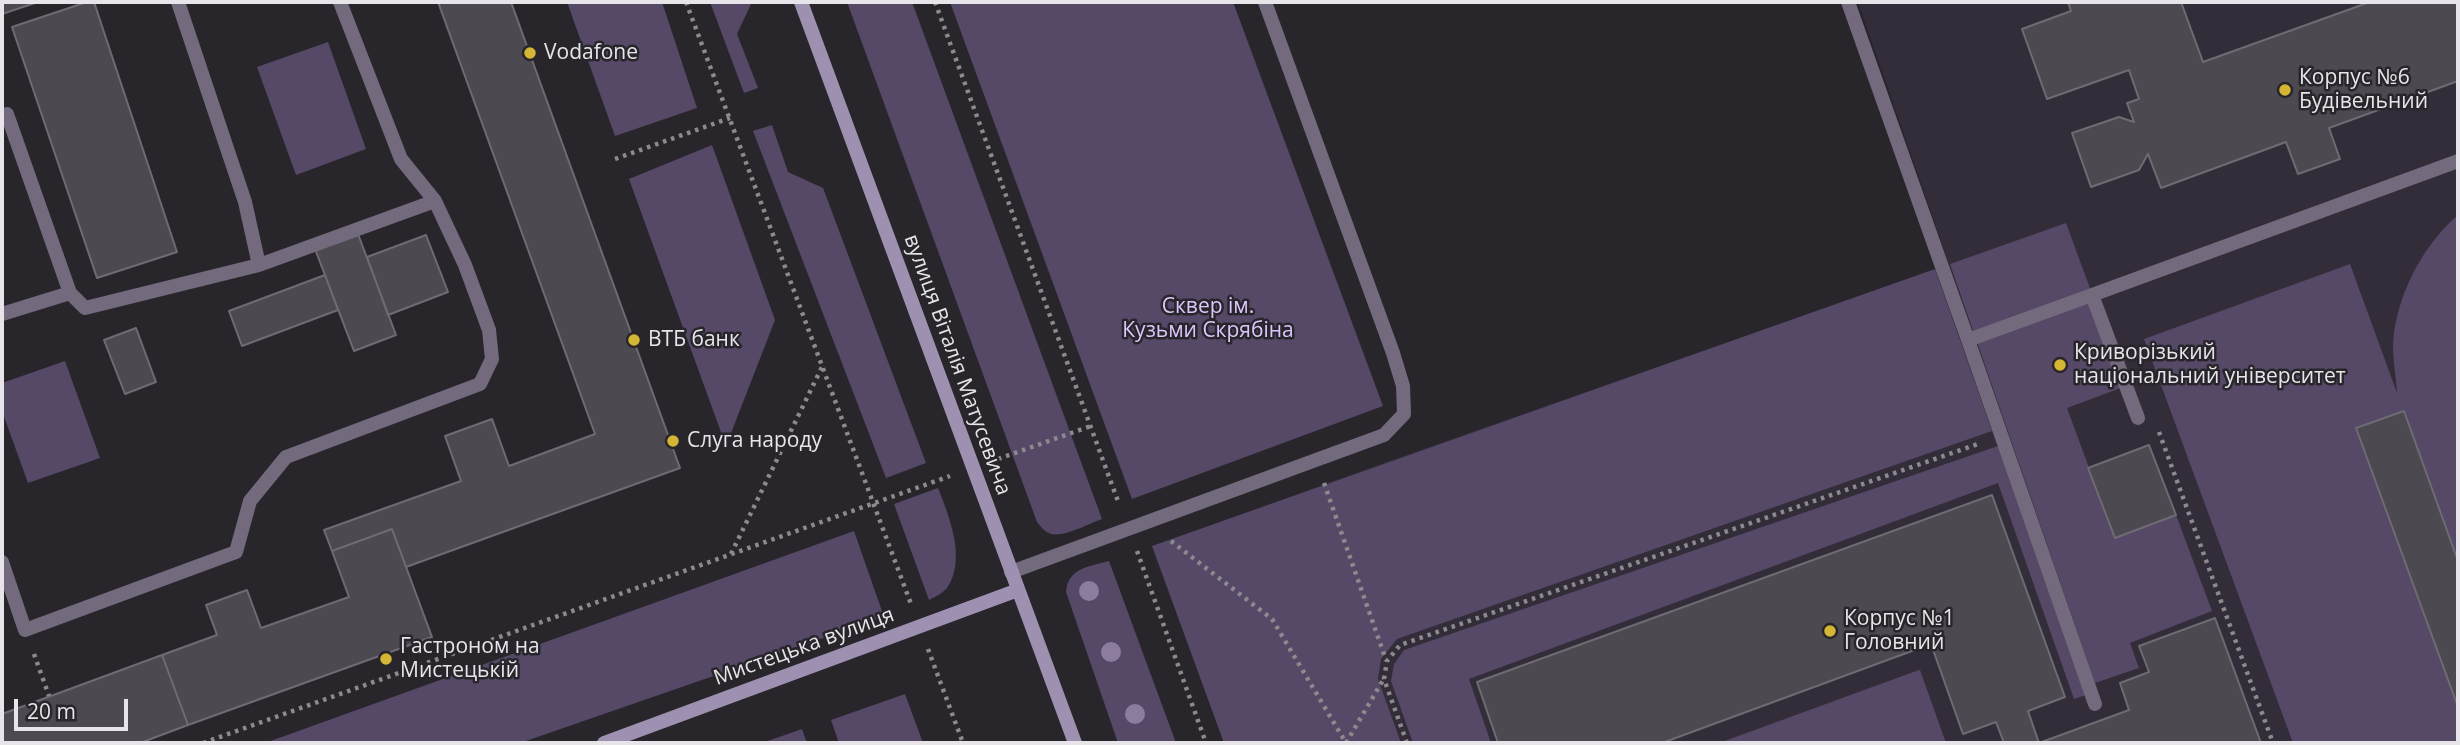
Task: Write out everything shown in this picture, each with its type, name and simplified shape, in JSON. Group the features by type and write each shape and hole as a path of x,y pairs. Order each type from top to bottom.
{"street":[{"name":"вулиця Віталія Матусевича","path":"800,2 1075,743"},
{"name":"Мистецька вулиця","path":"604,743 1018,590"}],"lane":[{"path":"178,2 245,202 259,265"},
{"path":"2,562 25,630 236,552 250,501 286,457 480,384 492,359 489,330 466,265 435,201 401,159 340,2"},
{"path":"1011,572 1384,435 1404,414 1403,386 1265,2"},
{"path":"1848,2 2095,704"},
{"path":"2,116 7,114 70,293 85,308 259,265 435,201"},
{"path":"1968,340 2458,161"},
{"path":"2,314 70,293"},
{"path":"2092,295 2138,418"}],"path":[{"path":"687,2 963,743"},
{"path":"935,2 1206,743"},
{"path":"615,159 730,118"},
{"path":"731,555 823,366"},
{"path":"2138,418 2158,429 2273,743"},
{"path":"203,743 1091,426"},
{"path":"1387,661 1400,645 2002,436"},
{"path":"1151,519 1170,540 1272,620 1346,743 1384,680 1387,661 1315,459"},
{"path":"25,630 50,696"},
{"path":"1384,680 1407,743"}],"shaded area":[{"name":"Криворізький національний університет","path":"1858,2 2458,2 2458,743 1224,743 1152,546 1949,264"}],"green space":[{"path":"567,2 662,2 697,108 615,136"},
{"path":"710,2 752,2 737,34 758,88 744,93"},
{"path":"847,2 912,2 1102,519 1070,532 1057,534 1047,532 1037,522"},
{"name":"Сквер ім. Кузьми Скрябіна","path":"950,2 1233,2 1383,406 1132,499"},
{"path":"328,42 366,149 296,175 257,67"},
{"path":"772,125 788,172 823,188 926,463 886,478 753,131"},
{"path":"712,145 775,320 726,446 629,179"},
{"path":"2458,215 2458,561 2404,411 2356,428 2458,707 2458,743 2293,743 2144,339 2350,264 2397,393 2393,340 2402,300 2425,253"},
{"path":"2066,223 2126,386 2067,408 2115,538 2176,515 2212,611 2130,643 2139,668 2095,683 1950,264"},
{"path":"1935,269 1992,431 1397,639 1381,659 1378,679 1401,743 1224,743 1152,546"},
{"path":"65,361 100,458 28,483 2,411 2,383"},
{"path":"1998,446 2086,695 2074,699 1998,483 1469,679 1491,743 1413,743 1391,681 1394,664 1404,650"},
{"path":"938,488 954,538 956,564 947,588 929,600 894,504"},
{"path":"854,531 884,617 520,743 265,743"},
{"path":"1109,561 1176,743 1118,743 1066,592 1075,573"},
{"path":"1919,670 1946,743 1719,743"},
{"path":"905,694 923,743 839,743 831,720"},
{"path":"802,729 807,743 762,743"}],"building":[{"path":"2,2 38,2 2,14"},
{"path":"94,2 177,252 97,278 12,27"},
{"path":"438,2 511,2 680,468 406,567 392,529 332,551 324,530 461,481 445,436 492,419 509,466 595,434"},
{"name":"Корпус №6 Будівельний","path":"2068,2 2181,2 2203,62 2370,2 2458,2 2458,81 2329,128 2340,159 2298,174 2286,142 2161,188 2148,154 2139,170 2091,187 2072,133 2119,117 2134,122 2127,103 2139,99 2129,70 2047,99 2022,29 2071,11"},
{"path":"358,234 396,335 354,351 315,249"},
{"path":"426,235 448,292 388,315 367,257"},
{"path":"325,275 338,310 242,346 229,311"},
{"path":"136,328 156,382 125,394 104,340"},
{"path":"2404,411 2458,561 2458,707 2356,428"},
{"path":"2149,445 2176,515 2115,538 2088,468"},
{"name":"Корпус №1 Головний","path":"1992,495 2065,697 2028,711 2039,743 2004,743 1996,722 1963,734 1931,644 1662,743 1498,743 1477,682"},
{"path":"392,529 432,637 188,725 162,655 217,635 206,605 247,590 261,628 349,597 332,551"},
{"path":"2215,618 2261,743 2039,743 2129,710 2120,683 2149,672 2139,646"},
{"path":"162,655 188,725 140,743 2,743 2,714"}],"place":[{"name":"Vodafone","path":"530,53"},
{"name":"Корпус №6 Будівельний","path":"2285,90"},
{"name":"ВТБ банк","path":"634,340"},
{"name":"Криворізький національний університет","path":"2060,365"},
{"name":"Слуга народу","path":"673,441"},
{"name":"Корпус №1 Головний","path":"1830,631"},
{"name":"Гастроном на Мистецькій","path":"386,659"}]}
